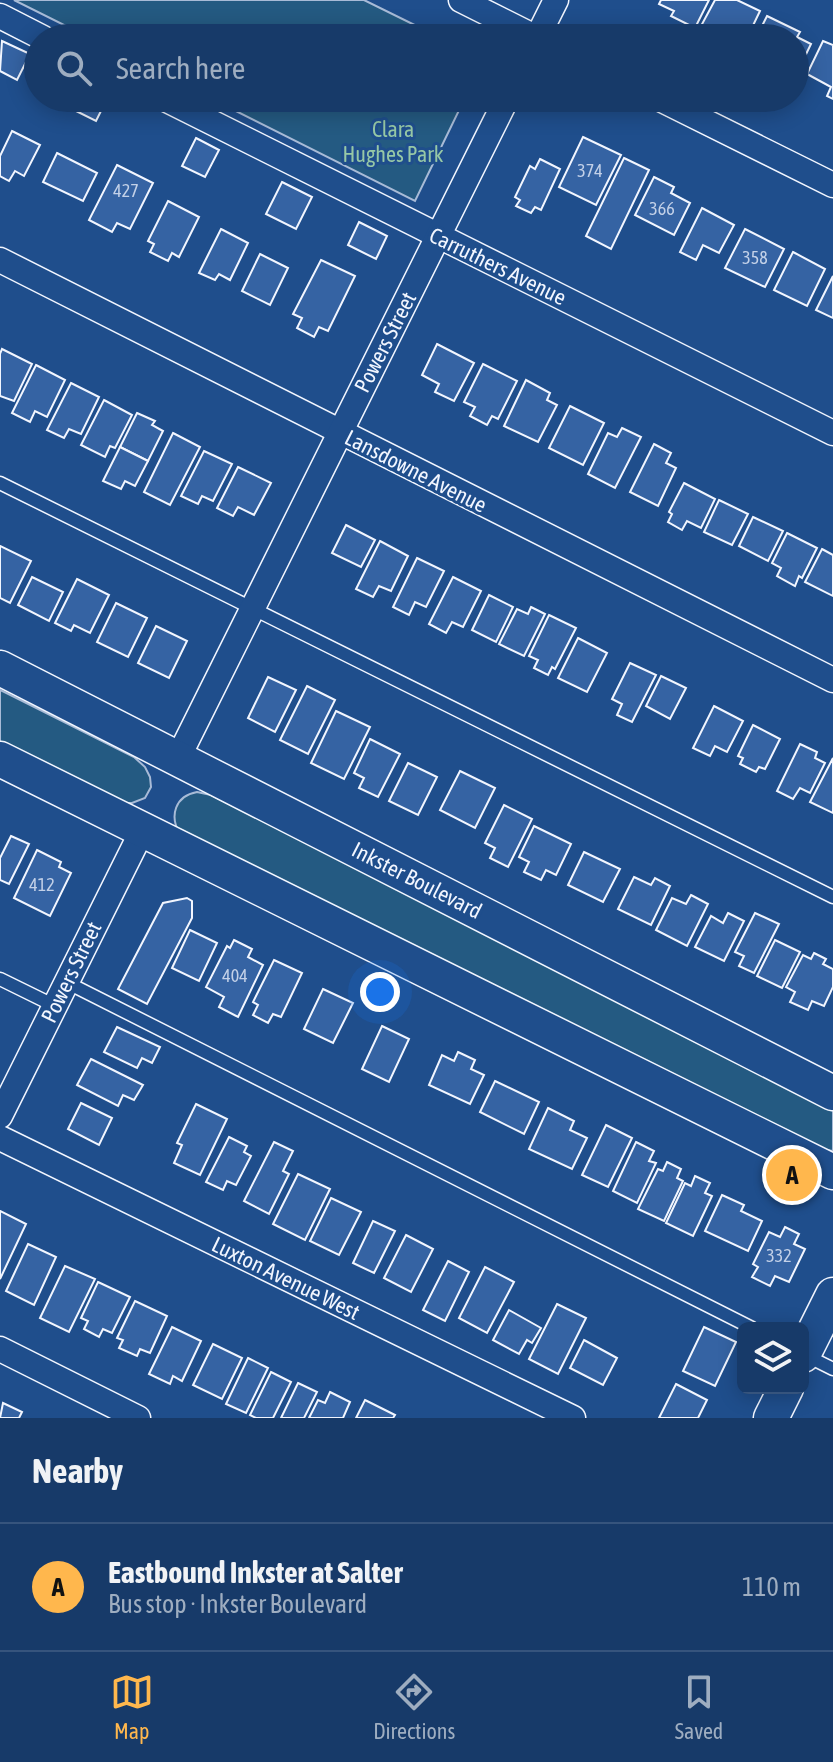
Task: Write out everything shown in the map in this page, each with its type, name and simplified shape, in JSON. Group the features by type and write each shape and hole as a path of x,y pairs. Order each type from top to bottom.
{"main road":[{"name":"Inkster Boulevard","path":"0,668 833,1093"},
{"path":"0,759 833,1172"},
{"path":"809,1342 833,1295"},
{"path":"771,1418 783,1394"}],"street":[{"path":"461,0 509,24"},
{"path":"544,24 556,0"},
{"path":"0,16 24,28"},
{"name":"Carruthers Avenue","path":"191,112 833,433"},
{"name":"Powers Street","path":"178,758 500,112"},
{"path":"686,112 833,185"},
{"name":"Lansdowne Avenue","path":"0,260 833,680"},
{"name":"Powers Street","path":"0,1116 143,829"},
{"name":"Luxton Avenue West","path":"0,1138 573,1418"},
{"path":"0,1349 138,1418"}],"lane":[{"path":"0,483 833,897"},
{"path":"0,979 55,1006"},
{"path":"66,982 740,1322"},
{"path":"809,1357 833,1369"}],"green space":[{"path":"14,0 364,0 413,24 62,24"},
{"name":"Clara Hughes Park","path":"238,112 458,112 415,201"},
{"path":"0,690 134,757 150,777 151,787 145,798 132,803 116,803 0,743"},
{"path":"197,792 211,795 833,1108 833,1151 820,1149 180,834 175,820 176,808 184,798"}],"building":[{"path":"661,0 709,0 697,24 687,24 671,16 674,11 659,4"},
{"path":"715,0 737,0 760,11 754,24 702,24"},
{"path":"767,16 784,24 763,24"},
{"path":"2,41 24,51 24,66 17,80 0,71"},
{"path":"823,41 833,45 833,99 827,96 831,87 809,75"},
{"path":"78,112 100,112 96,121"},
{"path":"12,131 40,145 24,176 15,171 9,181 0,176 0,156"},
{"path":"583,137 621,155 596,205 559,187"},
{"path":"196,138 219,150 205,177 182,166"},
{"path":"57,153 97,173 83,201 43,182"},
{"path":"624,158 649,170 611,249 586,236"},
{"path":"540,159 560,169 541,210 535,207 531,213 516,206 520,200 515,197 530,166 535,169"},
{"path":"117,165 153,183 130,229 117,223 112,232 89,220"},
{"path":"654,177 674,187 671,193 690,203 674,235 635,215"},
{"path":"282,182 312,197 296,229 266,214"},
{"path":"168,201 199,217 179,257 172,253 168,261 150,252 154,244 148,241"},
{"path":"702,208 734,225 719,253 703,245 696,260 680,252"},
{"path":"359,222 387,236 376,259 348,245"},
{"path":"221,229 248,243 230,280 219,274 215,280 199,273"},
{"path":"745,229 784,249 765,287 725,268"},
{"path":"793,252 825,269 807,306 774,290"},
{"path":"260,254 288,268 270,305 242,291"},
{"path":"321,260 355,276 328,331 319,327 314,337 297,328 302,318 293,314"},
{"path":"833,276 833,318 816,310"},
{"path":"437,344 474,363 454,401 435,392 439,384 422,375"},
{"path":"2,349 32,364 14,401 0,396"},
{"path":"483,364 517,381 498,419 492,416 487,425 470,416 475,407 464,402"},
{"path":"36,365 65,380 47,417 35,411 30,422 12,413"},
{"path":"526,380 550,393 547,400 557,405 538,442 504,426"},
{"path":"71,383 99,397 81,434 69,429 64,438 47,430"},
{"path":"104,400 132,415 115,448 110,446 105,457 81,445"},
{"path":"570,406 604,423 583,465 549,448"},
{"path":"137,413 155,421 152,425 163,431 148,461 120,447"},
{"path":"622,428 641,437 615,488 588,474 608,433 617,437"},
{"path":"173,433 200,447 170,505 144,492"},
{"path":"654,444 671,453 666,463 676,468 658,506 630,492"},
{"path":"120,447 148,461 135,486 125,481 121,489 103,481"},
{"path":"204,451 232,464 213,501 202,496 198,504 181,496"},
{"path":"238,467 271,483 254,515 238,507 233,516 217,508"},
{"path":"684,483 715,499 701,528 687,521 682,530 668,522 672,514 669,512"},
{"path":"719,500 748,514 732,545 704,532"},
{"path":"753,517 783,531 768,561 739,546"},
{"path":"346,525 375,540 361,567 332,553"},
{"path":"787,533 817,548 795,586 777,576 781,568 772,563"},
{"path":"380,541 408,556 391,591 379,586 373,597 356,589"},
{"path":"0,546 31,561 10,603 0,598"},
{"path":"822,549 833,555 833,596 805,582"},
{"path":"417,558 444,571 426,607 415,602 409,615 393,607"},
{"path":"32,577 63,592 49,621 18,605"},
{"path":"453,577 481,591 463,627 452,622 446,633 429,624"},
{"path":"77,579 109,595 90,633 74,625 71,631 55,623"},
{"path":"489,595 513,607 496,642 472,630"},
{"path":"116,603 147,618 128,657 97,642"},
{"path":"531,607 545,614 524,656 499,644 517,609 528,614"},
{"path":"549,615 576,628 555,669 552,667 548,675 534,668 538,660 529,656"},
{"path":"156,626 187,641 169,678 138,663"},
{"path":"578,638 607,653 587,692 558,678"},
{"path":"630,663 656,675 632,722 617,715 622,704 612,699"},
{"path":"661,676 686,688 670,719 646,706"},
{"path":"268,677 296,690 275,732 248,718"},
{"path":"307,686 335,700 308,754 280,740"},
{"path":"714,706 743,721 727,752 715,746 710,756 693,748"},
{"path":"336,711 370,727 344,779 311,763"},
{"path":"753,725 780,739 765,769 759,767 756,772 740,764 743,758 738,756"},
{"path":"370,739 400,754 378,797 359,788 364,778 354,773"},
{"path":"800,744 817,752 815,758 825,763 810,793 800,788 793,799 777,791"},
{"path":"833,758 833,813 810,802"},
{"path":"408,763 437,777 418,815 389,801"},
{"path":"460,771 495,788 475,828 440,810"},
{"path":"504,805 532,819 508,867 490,858 495,848 485,843"},
{"path":"534,826 571,844 556,875 546,870 541,880 524,872 529,862 519,857"},
{"path":"11,836 29,844 9,884 0,880 0,858"},
{"path":"37,850 61,862 59,867 71,873 50,916 14,898"},
{"path":"584,852 620,869 603,902 568,885"},
{"path":"634,877 651,885 655,878 670,886 651,925 618,909"},
{"path":"691,895 708,904 687,946 656,930 672,898 686,904"},
{"path":"187,898 192,901 192,918 147,1004 118,989 163,903"},
{"path":"728,913 744,921 724,961 695,947 711,916 723,923"},
{"path":"755,913 779,924 754,973 739,966 744,956 735,952"},
{"path":"190,930 217,943 199,981 172,968"},
{"path":"234,940 252,949 248,957 263,965 238,1017 219,1007 224,997 206,987 227,946 230,948"},
{"path":"775,940 800,952 782,988 757,976"},
{"path":"814,953 826,959 823,964 833,969 833,987 824,1006 812,1001 808,1010 790,1002 795,992 786,987 803,955 811,959"},
{"path":"274,960 302,973 281,1017 273,1014 268,1023 253,1015 258,1005 253,1002"},
{"path":"323,989 353,1003 333,1043 304,1029"},
{"path":"382,1026 409,1039 389,1082 362,1069"},
{"path":"117,1027 160,1047 152,1063 142,1058 137,1068 104,1052"},
{"path":"458,1052 475,1060 471,1069 484,1075 470,1104 429,1085 442,1055 454,1061"},
{"path":"91,1059 143,1085 134,1100 123,1095 118,1106 77,1085"},
{"path":"495,1081 539,1102 524,1134 480,1112"},
{"path":"81,1103 112,1118 99,1145 68,1129"},
{"path":"196,1104 227,1119 200,1175 174,1163 182,1145 177,1143"},
{"path":"548,1108 574,1121 570,1130 587,1138 572,1169 529,1149"},
{"path":"606,1125 632,1138 608,1187 582,1175"},
{"path":"229,1137 247,1146 244,1152 251,1156 236,1185 227,1181 223,1190 206,1182"},
{"path":"274,1142 293,1151 283,1171 289,1174 269,1214 244,1201"},
{"path":"636,1142 654,1151 649,1161 656,1163 637,1203 613,1191"},
{"path":"667,1162 681,1169 677,1178 683,1181 664,1221 638,1209 658,1169 663,1171"},
{"path":"298,1174 330,1189 305,1240 273,1224"},
{"path":"695,1176 710,1183 705,1193 712,1196 693,1236 666,1223 685,1183 691,1186"},
{"path":"722,1195 744,1205 741,1211 762,1221 748,1251 705,1231"},
{"path":"331,1198 361,1212 339,1255 310,1241"},
{"path":"0,1211 26,1224 0,1279"},
{"path":"373,1221 395,1231 374,1273 353,1263"},
{"path":"785,1227 799,1234 794,1244 805,1249 789,1282 775,1276 770,1286 752,1277 758,1267 753,1264 769,1232 780,1237"},
{"path":"406,1235 433,1249 411,1292 384,1278"},
{"path":"28,1244 56,1257 34,1305 6,1291"},
{"path":"448,1261 469,1272 445,1321 423,1310"},
{"path":"65,1266 95,1279 69,1332 40,1318"},
{"path":"485,1267 514,1282 487,1333 459,1318"},
{"path":"98,1282 130,1297 112,1333 103,1329 99,1337 84,1329 88,1321 81,1318"},
{"path":"135,1301 167,1316 150,1353 140,1349 137,1356 119,1348 123,1340 117,1338"},
{"path":"557,1304 586,1318 558,1374 529,1359"},
{"path":"509,1310 541,1328 532,1343 527,1340 519,1354 493,1340"},
{"path":"172,1327 201,1341 182,1381 173,1376 170,1384 149,1374"},
{"path":"704,1327 736,1342 715,1386 683,1371"},
{"path":"584,1340 617,1358 603,1385 570,1368"},
{"path":"213,1344 242,1358 222,1399 193,1385"},
{"path":"248,1358 268,1368 246,1413 226,1404"},
{"path":"271,1372 291,1382 273,1418 256,1418 250,1415"},
{"path":"298,1383 317,1392 304,1418 281,1418"},
{"path":"676,1384 707,1400 698,1418 659,1418"},
{"path":"330,1392 350,1402 343,1418 309,1418 318,1400 325,1403"},
{"path":"365,1400 395,1415 393,1418 356,1418"},
{"path":"3,1403 22,1412 19,1418 0,1418"}],"place":[{"name":"Eastbound Inkster at Salter","path":"792,1175"}]}
